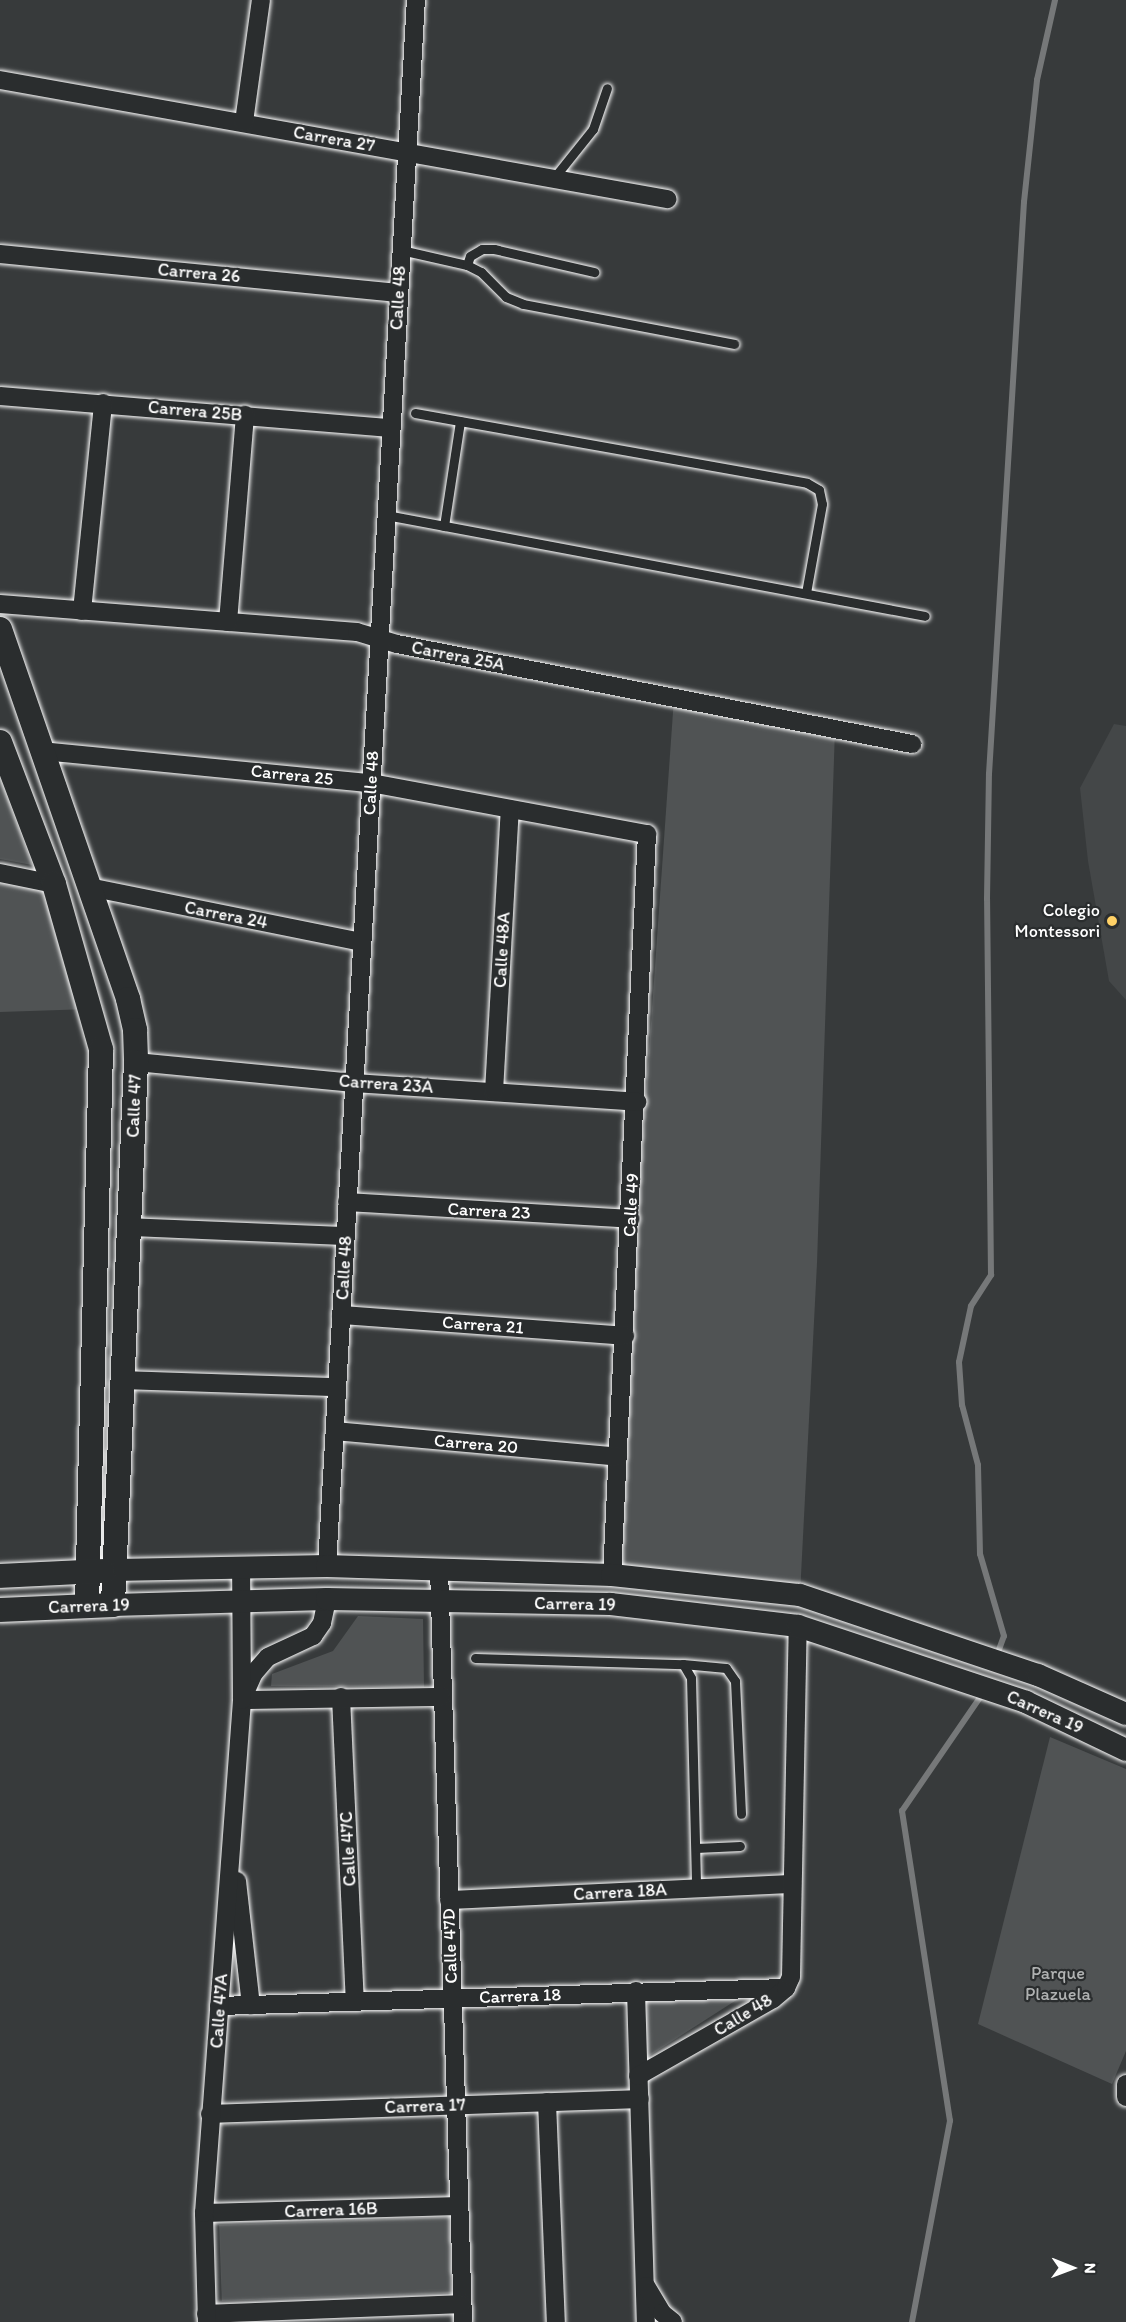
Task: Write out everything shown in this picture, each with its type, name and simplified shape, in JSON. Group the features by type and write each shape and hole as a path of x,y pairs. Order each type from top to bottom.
{"main road":[{"name":"Calle 47","path":"0,629 128,999 135,1030 136,1062 113,1605"},
{"name":"Calle 47","path":"0,742 54,884 101,1049 98,1252 87,1606"},
{"path":"98,1252 114,1245 128,1252"},
{"name":"Carrera 19","path":"0,1576 115,1570"},
{"name":"Carrera 19","path":"0,1610 113,1605"}],"street":[{"path":"244,122 261,0"},
{"name":"Calle 48","path":"327,1566 416,0"},
{"name":"Carrera 27","path":"0,80 667,199"},
{"name":"Carrera 26","path":"0,254 398,292"},
{"name":"Carrera 25B","path":"0,396 391,428"},
{"path":"82,611 103,403"},
{"path":"228,622 245,415"},
{"name":"Carrera 25A","path":"0,604 357,632 912,744"},
{"name":"Carrera 25","path":"42,751 371,783 647,834"},
{"name":"Calle 48A","path":"494,1092 510,808"},
{"name":"Calle 49","path":"612,1575 637,1102 647,834"},
{"path":"0,873 54,884"},
{"name":"Carrera 24","path":"89,887 362,942"},
{"name":"Carrera 23A","path":"136,1062 354,1083 637,1102"},
{"name":"Carrera 23","path":"347,1202 630,1219"},
{"path":"129,1227 345,1236"},
{"name":"Carrera 21","path":"341,1315 625,1335"},
{"path":"123,1380 337,1387"},
{"name":"Carrera 20","path":"334,1431 618,1457"},
{"name":"Carrera 19","path":"115,1570 327,1566 612,1575 800,1595 1038,1675 1126,1714"},
{"name":"Calle 47A","path":"207,2318 204,2213 242,1700 241,1568"},
{"name":"Calle 47D","path":"439,1569 441,1697 462,2313"},
{"path":"327,1599 322,1623 313,1636 268,1657 254,1673 242,1700 441,1697"},
{"name":"Carrera 19","path":"113,1605 327,1599 439,1603 611,1604 798,1626 1026,1702 1126,1750"},
{"name":"Calle 48","path":"638,2076 786,1989 791,1977 798,1626"},
{"name":"Calle 47C","path":"341,1697 354,2001"},
{"path":"232,1836 250,2005"},
{"name":"Carrera 18A","path":"449,1900 792,1884"},
{"name":"Carrera 18","path":"219,2006 786,1989"},
{"path":"636,1992 646,2322"},
{"name":"Carrera 17","path":"210,2114 639,2099"},
{"path":"547,2102 556,2322"},
{"name":"Carrera 16B","path":"204,2213 459,2206"},
{"path":"645,2285 662,2313 673,2322"},
{"path":"207,2318 462,2313"}],"lane":[{"path":"553,179 593,129 607,88"},
{"path":"467,265 470,256 482,249 494,249 594,272"},
{"path":"401,250 467,265 481,272 506,297 523,304 734,344"},
{"path":"415,413 807,483 819,490 822,504 806,593"},
{"path":"444,526 460,421"},
{"path":"386,515 925,616"},
{"path":"475,1658 683,1664 726,1668 735,1681 741,1814"},
{"path":"683,1664 691,1678 696,1888"},
{"path":"696,1848 740,1846"}],"shaded area":[{"name":"Colegio Montessori","path":"1114,724 1126,726 1126,1000 1109,981 1088,861 1080,788"}],"green space":[{"path":"674,698 835,729 817,1263 800,1595 612,1575"},
{"path":"0,778 32,865 0,859"},
{"path":"0,874 54,884 90,1009 0,1012"},
{"path":"358,1616 423,1619 424,1687 271,1686 272,1674 333,1651"},
{"name":"Parque Plazuela","path":"1050,1737 1126,1769 1126,2051 1112,2084 978,2024"},
{"path":"637,1997 738,1999 638,2063"},
{"path":"449,2217 452,2293 222,2301 219,2225"}],"waterway":[{"path":"997,1655 1004,1636 980,1554 978,1465 962,1405 959,1362 971,1306 991,1275 987,899 989,774 1024,202 1037,80 1055,0"},
{"path":"912,2322 950,2121 902,1811 983,1693"}],"place":[{"name":"Colegio Montessori","path":"1112,921"}]}
